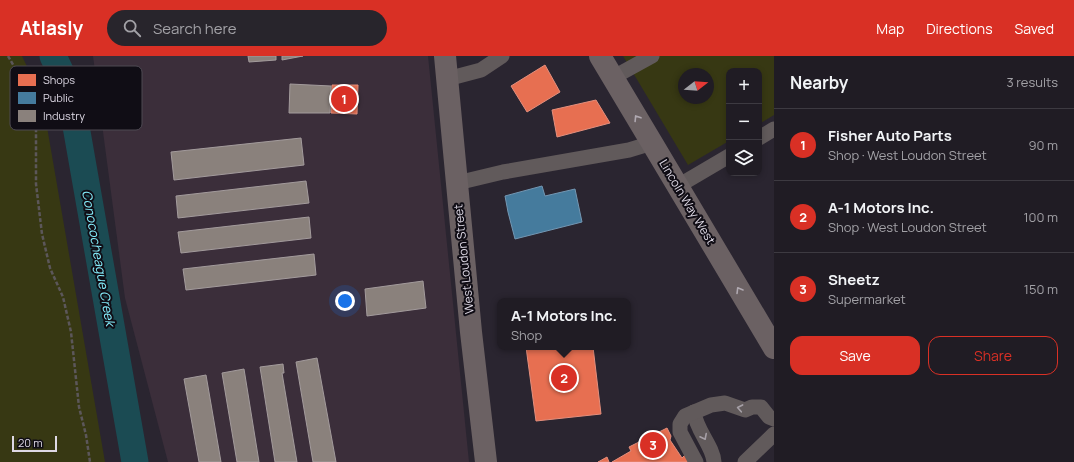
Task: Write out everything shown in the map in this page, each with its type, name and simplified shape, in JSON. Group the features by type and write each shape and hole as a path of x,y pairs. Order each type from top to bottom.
{"highway":[{"name":"West Loudon Street","path":"445,56 456,182 486,462"},
{"name":"Lincoln Way West","path":"600,56 774,348"}],"lane":[{"path":"447,79 481,70 502,56"},
{"path":"612,78 652,56"},
{"path":"762,136 774,129"},
{"path":"456,182 503,172 629,150 652,143"},
{"path":"678,186 726,158"},
{"path":"696,462 680,432 680,424 685,416 711,405 725,403 745,410 752,407 761,407 769,417 774,419"},
{"path":"694,412 695,420 711,451 714,462"},
{"path":"744,462 774,434"}],"path":[{"path":"8,56 14,66"},
{"path":"36,130 36,184 42,234 50,268 63,297 70,332 79,407 86,435 90,462"}],"shaded area":[{"path":"0,56 22,56 27,66 10,66 10,130 48,130 105,462 0,462"},
{"path":"93,56 428,56 469,462 168,462 125,298 103,130 142,130 142,66 94,66"},
{"path":"623,56 774,56 774,115 762,122 762,68 726,68 726,143 688,165"}],"building: Shops":[{"path":"545,65 560,92 527,112 511,86"},
{"path":"332,85 358,85 357,114 331,113"},
{"path":"596,100 610,123 557,137 552,110"},
{"path":"526,350 593,350 601,414 536,421"},
{"path":"667,428 671,436 670,440 682,458 685,455 702,462 612,462 631,451 629,447"},
{"path":"607,457 609,462 598,462"}],"building: Public":[{"path":"542,186 545,196 575,189 582,222 515,239 505,196"}],"building: Industry":[{"path":"248,56 276,56 276,60 249,62"},
{"path":"282,56 303,56 282,60"},
{"path":"290,84 331,86 330,113 289,113"},
{"path":"301,138 304,165 174,180 171,152"},
{"path":"306,181 309,203 178,218 176,196"},
{"path":"309,217 311,238 181,253 178,232"},
{"path":"314,254 316,275 186,290 183,269"},
{"path":"423,281 426,308 367,316 365,289"},
{"path":"317,358 336,462 313,462 296,362"},
{"path":"283,364 284,373 282,373 297,462 275,462 260,367"},
{"path":"244,369 259,462 237,462 222,373"},
{"path":"206,375 221,462 199,462 184,379"}],"waterway":[{"name":"Conococheague Creek","path":"53,56 58,66"},
{"name":"Conococheague Creek","path":"77,130 135,462"}],"place":[{"name":"Fisher Auto Parts","path":"344,99"},
{"name":"A-1 Motors Inc.","path":"564,378"},
{"name":"Sheetz","path":"653,445"}]}
